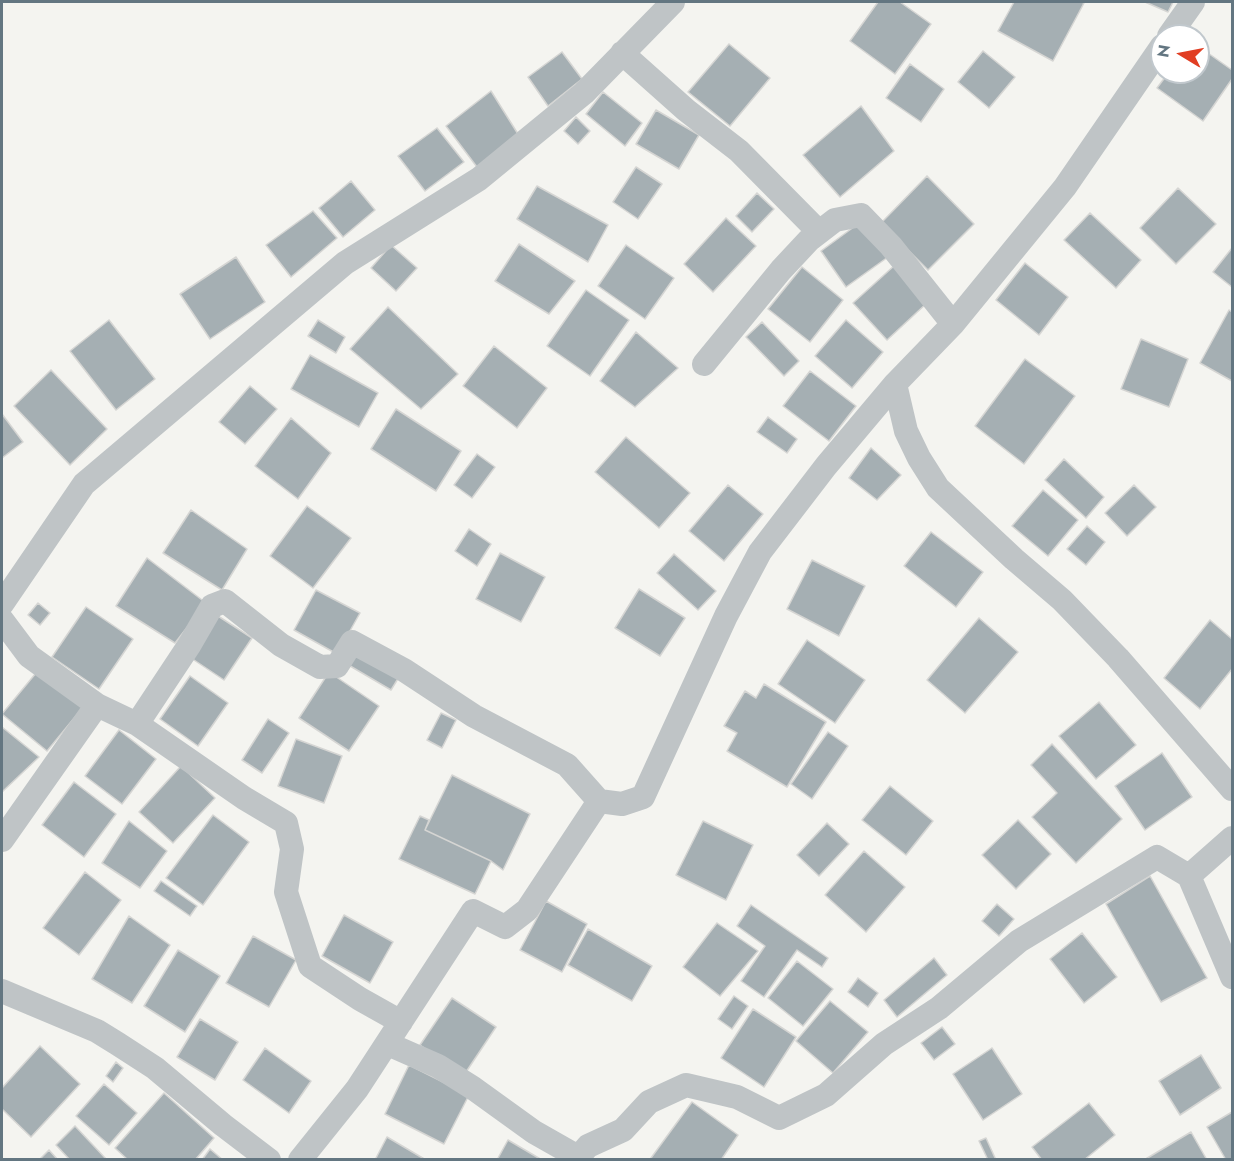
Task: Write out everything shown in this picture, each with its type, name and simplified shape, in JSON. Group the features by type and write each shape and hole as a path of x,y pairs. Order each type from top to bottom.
{"street":[{"path":"2,604 84,484 345,263 479,179 584,93 673,2"},
{"path":"1177,24 1193,2"},
{"path":"622,52 686,110 739,151 819,232"},
{"path":"137,724 190,644 212,606 225,601 281,645 320,667 338,666 352,642 404,670 474,716 567,765 599,801 622,804 643,797 726,616 760,552 825,466 895,384 952,324 1065,187 1150,63"},
{"path":"704,364 781,270 809,240 835,220 861,215 891,246 952,324"},
{"path":"895,384 906,431 919,458 938,488 1062,600 1118,658 1233,789"},
{"path":"2,620 29,656 97,705 137,724 244,798 286,823 292,849 286,892 310,966 360,999 401,1022"},
{"path":"2,840 97,705"},
{"path":"300,1160 357,1089 473,911 505,927 527,910 599,801"},
{"path":"1189,876 1233,838"},
{"path":"388,1044 438,1066 534,1132 577,1158 588,1146 623,1130 649,1102 686,1085 737,1097 778,1118 826,1095 884,1044 939,1008 1019,941 1157,857 1189,876 1233,977"},
{"path":"2,991 97,1031 118,1044 155,1068 269,1160"}],"building":[{"path":"878,2 900,2 931,24 895,74 850,41"},
{"path":"1014,2 1084,3 1053,61 998,31"},
{"path":"1145,2 1173,2 1168,12"},
{"path":"729,44 770,78 730,126 688,92"},
{"path":"983,51 1015,77 989,108 958,82"},
{"path":"562,52 582,79 548,106 528,77"},
{"path":"1210,54 1232,70 1232,79 1203,121 1157,88 1160,84 1210,84"},
{"path":"910,64 944,89 921,122 886,98"},
{"path":"491,91 518,134 477,167 446,126"},
{"path":"603,92 642,123 625,146 586,114"},
{"path":"861,106 894,151 840,197 803,155"},
{"path":"656,110 699,135 679,169 636,144"},
{"path":"576,117 590,131 578,144 564,131"},
{"path":"437,128 464,162 425,191 398,156"},
{"path":"636,167 662,184 638,219 613,202"},
{"path":"927,176 974,224 928,270 881,223"},
{"path":"351,181 375,210 343,237 319,208"},
{"path":"537,186 608,225 588,262 517,219"},
{"path":"1178,188 1216,224 1176,264 1140,228"},
{"path":"757,193 774,209 752,232 736,216"},
{"path":"313,211 337,238 291,277 266,245"},
{"path":"1090,213 1141,260 1116,288 1064,240"},
{"path":"726,218 756,246 713,292 684,264"},
{"path":"862,221 888,257 846,287 821,251"},
{"path":"519,244 575,281 549,314 495,281"},
{"path":"391,245 417,268 396,291 371,268"},
{"path":"626,245 674,278 645,319 598,286"},
{"path":"1232,248 1232,287 1213,272"},
{"path":"236,257 265,302 210,339 180,294"},
{"path":"1025,263 1068,297 1039,335 996,300"},
{"path":"895,265 928,302 887,340 853,303"},
{"path":"802,267 843,300 810,342 768,309"},
{"path":"586,290 629,320 590,376 547,346"},
{"path":"388,307 458,374 421,409 350,349"},
{"path":"1229,310 1232,312 1232,381 1200,363"},
{"path":"109,320 155,379 116,410 70,351"},
{"path":"318,320 345,337 336,353 308,336"},
{"path":"846,320 883,352 852,388 815,356"},
{"path":"762,322 799,361 784,376 746,337"},
{"path":"636,332 678,368 635,407 600,381"},
{"path":"1141,339 1188,359 1169,407 1121,389"},
{"path":"494,346 547,388 517,428 463,386"},
{"path":"310,355 378,393 359,427 291,389"},
{"path":"1025,359 1075,396 1024,464 975,426"},
{"path":"51,370 107,429 70,465 14,406"},
{"path":"810,371 856,406 829,441 783,406"},
{"path":"250,386 277,409 245,444 219,422"},
{"path":"396,409 461,451 436,491 371,449"},
{"path":"2,414 23,442 2,458"},
{"path":"768,417 797,439 787,453 757,432"},
{"path":"291,418 331,453 298,499 255,466"},
{"path":"626,437 690,493 659,528 595,472"},
{"path":"871,448 901,475 877,500 849,478"},
{"path":"477,454 495,467 472,498 454,485"},
{"path":"1064,459 1104,497 1086,518 1045,480"},
{"path":"728,485 763,514 724,561 689,531"},
{"path":"1134,485 1156,507 1127,536 1105,513"},
{"path":"1043,490 1078,520 1048,556 1012,526"},
{"path":"307,506 351,538 313,588 270,556"},
{"path":"191,510 247,549 222,590 163,553"},
{"path":"1087,526 1105,542 1086,565 1067,549"},
{"path":"469,529 491,544 477,566 455,551"},
{"path":"931,532 983,572 956,607 904,566"},
{"path":"500,553 545,577 521,622 476,599"},
{"path":"674,554 716,591 698,610 657,573"},
{"path":"147,558 206,603 175,643 116,606"},
{"path":"812,560 865,586 839,636 787,609"},
{"path":"639,589 685,618 660,656 615,628"},
{"path":"316,590 360,613 337,654 294,630"},
{"path":"38,603 50,613 40,625 28,615"},
{"path":"86,607 133,639 99,689 52,657"},
{"path":"218,616 252,638 224,680 191,658"},
{"path":"979,618 1018,652 965,713 927,680"},
{"path":"1210,620 1232,639 1232,669 1200,709 1164,678"},
{"path":"807,640 865,680 835,723 778,684"},
{"path":"353,650 399,677 391,690 345,663"},
{"path":"41,667 85,705 47,751 2,714"},
{"path":"329,672 379,706 349,751 299,718"},
{"path":"190,676 228,703 198,746 160,719"},
{"path":"764,684 826,722 787,787 727,751 737,733 724,726 745,691 756,698"},
{"path":"1099,702 1136,745 1096,779 1059,736"},
{"path":"441,713 456,720 442,748 427,740"},
{"path":"268,719 289,733 262,773 242,760"},
{"path":"2,727 39,757 2,792"},
{"path":"119,730 156,759 122,804 85,776"},
{"path":"828,732 848,746 812,799 791,784"},
{"path":"296,739 342,756 324,803 278,786"},
{"path":"1052,744 1122,819 1076,863 1032,817 1057,793 1031,765"},
{"path":"1162,753 1192,797 1145,830 1115,786"},
{"path":"181,766 215,798 173,843 139,812"},
{"path":"452,775 530,814 503,870 491,861 425,830"},
{"path":"74,782 116,814 84,857 42,825"},
{"path":"890,786 933,821 906,855 862,820"},
{"path":"213,815 249,842 203,905 166,878"},
{"path":"420,816 429,820 425,830 491,861 475,894 399,859"},
{"path":"1018,820 1051,854 1016,889 982,855"},
{"path":"129,821 167,851 140,888 102,863"},
{"path":"703,821 753,845 726,900 676,875"},
{"path":"827,823 849,844 819,876 797,855"},
{"path":"864,851 905,887 866,932 825,895"},
{"path":"85,872 121,900 79,955 43,928"},
{"path":"1150,876 1207,978 1161,1002 1106,904"},
{"path":"161,881 197,906 190,916 154,891"},
{"path":"546,901 587,924 562,972 520,950"},
{"path":"997,904 1014,919 999,936 982,921"},
{"path":"751,905 828,958 822,967 797,950 764,997 741,981 765,946 737,926"},
{"path":"344,915 393,942 370,983 322,956"},
{"path":"129,916 170,945 132,1003 92,979"},
{"path":"717,923 758,951 720,996 683,967"},
{"path":"588,929 652,966 632,1001 568,965"},
{"path":"1082,933 1117,977 1084,1003 1050,959"},
{"path":"253,936 296,960 269,1007 226,983"},
{"path":"178,950 220,976 185,1032 144,1006"},
{"path":"934,958 947,975 897,1017 884,1000"},
{"path":"797,961 833,989 803,1026 768,998"},
{"path":"858,978 878,993 868,1007 848,992"},
{"path":"734,996 748,1006 732,1029 718,1019"},
{"path":"452,998 496,1027 464,1075 420,1045"},
{"path":"830,1001 868,1032 833,1073 796,1041"},
{"path":"753,1009 796,1037 764,1087 721,1058"},
{"path":"200,1019 238,1042 215,1080 177,1057"},
{"path":"942,1027 955,1044 934,1060 921,1043"},
{"path":"40,1046 80,1084 31,1137 2,1109 2,1088"},
{"path":"265,1048 311,1081 289,1113 243,1080"},
{"path":"992,1048 1022,1094 983,1120 953,1074"},
{"path":"1201,1055 1221,1088 1180,1115 1159,1081"},
{"path":"116,1062 123,1068 113,1082 106,1076"},
{"path":"409,1065 469,1095 444,1144 385,1114"},
{"path":"104,1084 137,1113 109,1145 76,1116"},
{"path":"164,1093 214,1138 195,1160 128,1160 115,1148"},
{"path":"692,1102 738,1135 721,1160 653,1160 651,1158"},
{"path":"1089,1103 1115,1135 1084,1160 1042,1160 1032,1147"},
{"path":"1232,1112 1232,1160 1226,1160 1207,1127"},
{"path":"75,1126 107,1160 70,1160 56,1145"},
{"path":"1191,1132 1207,1160 1144,1160"},
{"path":"387,1137 426,1160 375,1160"},
{"path":"986,1138 996,1160 988,1160 979,1141"},
{"path":"508,1140 542,1160 497,1160"},
{"path":"210,1149 223,1160 202,1160"},
{"path":"49,1150 58,1160 39,1160"}]}
